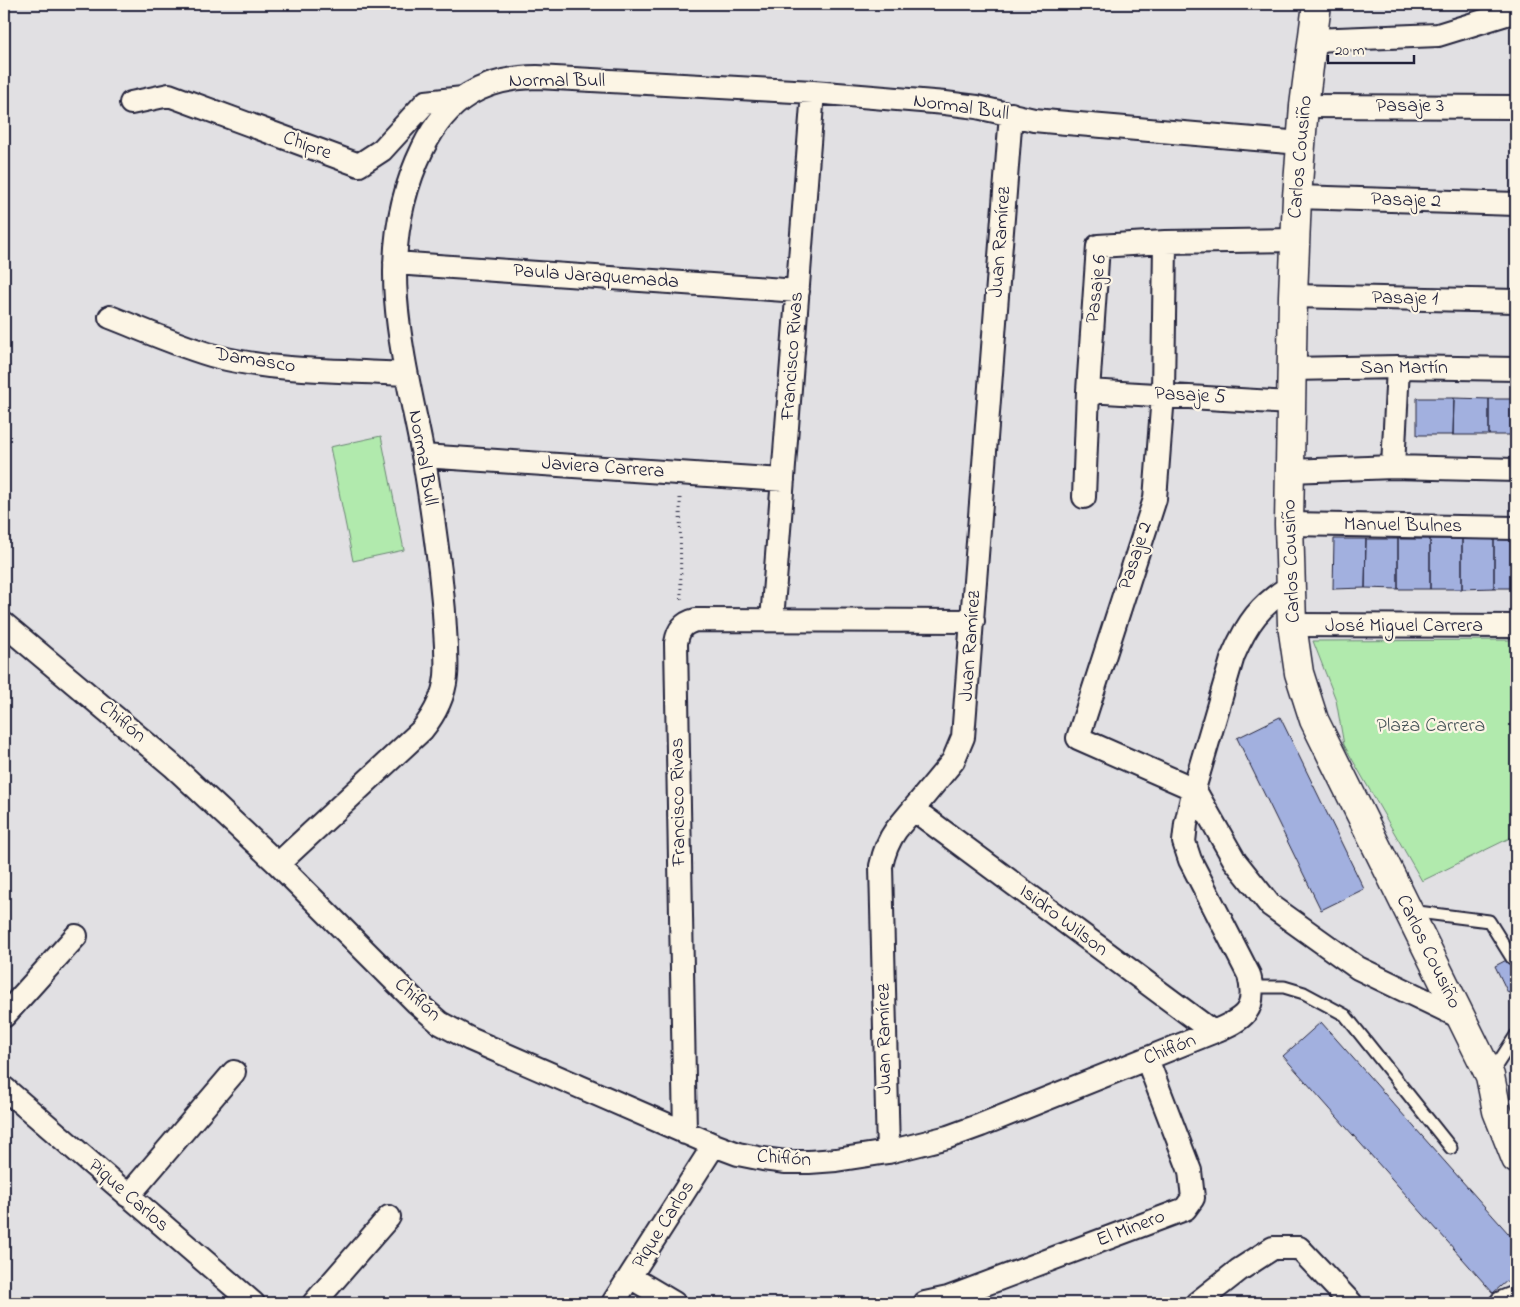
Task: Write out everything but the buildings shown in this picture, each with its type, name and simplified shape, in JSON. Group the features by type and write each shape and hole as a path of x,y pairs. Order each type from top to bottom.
{"main road":[{"name":"Carlos Cousiño","path":"1317,4 1304,106 1297,198 1291,369 1289,524 1292,625 1299,673 1314,720 1490,1076 1497,1111 1516,1159"},
{"name":"Carlos Cousiño","path":"1490,1076 1503,1089 1516,1107"}],"street":[{"path":"1313,40 1438,35 1516,11"},
{"name":"Normal Bull","path":"278,864 422,730 438,707 446,676 445,620 438,556 423,456 405,374 396,297 395,264 398,224 406,190 417,161 439,120 463,98 480,88 499,81 537,77 813,92 944,103 977,107 1055,122 1301,143"},
{"name":"Francisco Rivas","path":"772,620 813,92"},
{"name":"Chipre","path":"131,103 169,95 359,165 382,150 426,102 463,98"},
{"name":"Pasaje 3","path":"1304,106 1516,107"},
{"name":"Juan Ramírez","path":"888,1152 881,866 888,841 953,761 960,749 965,725 1011,114"},
{"name":"Pasaje 2","path":"1297,198 1516,204"},
{"name":"Pasaje 6","path":"1084,497 1088,391 1098,246 1165,242 1295,240"},
{"name":"Pasaje 2","path":"1165,242 1163,395 1155,499 1078,738 1194,789"},
{"name":"Paula Jaraquemada","path":"395,264 798,291"},
{"name":"Pasaje 1","path":"1293,296 1516,301"},
{"name":"Damasco","path":"110,317 188,348 220,357 280,367 405,374"},
{"path":"1393,467 1398,367"},
{"name":"San Martín","path":"1291,369 1398,367 1516,369"},
{"name":"Pasaje 5","path":"1088,391 1291,403"},
{"name":"Javiera Carrera","path":"423,456 783,480"},
{"path":"1290,471 1393,467 1516,470"},
{"name":"Manuel Bulnes","path":"1289,524 1516,528"},
{"name":"Chiflón","path":"4,624 173,766 278,864 440,1023 470,1039 714,1146 762,1160 809,1162 888,1152 948,1137 1231,1025 1248,1010 1251,1003 1249,975 1186,851 1184,833 1194,789 1233,656 1241,637 1252,618 1263,606 1291,586"},
{"path":"682,627 688,622 696,620 973,621"},
{"name":"José Miguel Carrera","path":"1292,625 1516,626"},
{"name":"Francisco Rivas","path":"682,627 677,635 676,643 686,1133"},
{"path":"1194,789 1236,861 1270,905 1358,968 1460,1017"},
{"name":"Isidro Wilson","path":"913,810 1213,1032"},
{"path":"4,1016 76,936"},
{"name":"El Minero","path":"925,1303 948,1298 1185,1209 1193,1198 1190,1172 1146,1059"},
{"path":"128,1196 234,1072"},
{"name":"Pique Carlos","path":"4,1088 253,1303"},
{"name":"Pique Carlos","path":"613,1303 714,1146"},
{"path":"314,1303 389,1217"},
{"path":"1197,1303 1239,1270 1273,1248 1299,1248 1351,1303"},
{"path":"630,1277 674,1303"},
{"path":"1501,1303 1516,1296"}],"lane":[{"path":"1408,911 1489,921 1512,958"},
{"path":"1251,987 1284,987 1304,993 1345,1015 1451,1148"},
{"path":"1490,1076 1516,1035"}],"path":[{"path":"680,473 682,627"}],"green space":[{"path":"234,4 494,4 436,7"},
{"path":"381,436 404,550 353,561 330,447"},
{"name":"Plaza Carrera","path":"1516,640 1516,835 1422,881 1344,745 1336,700 1313,641"}]}
